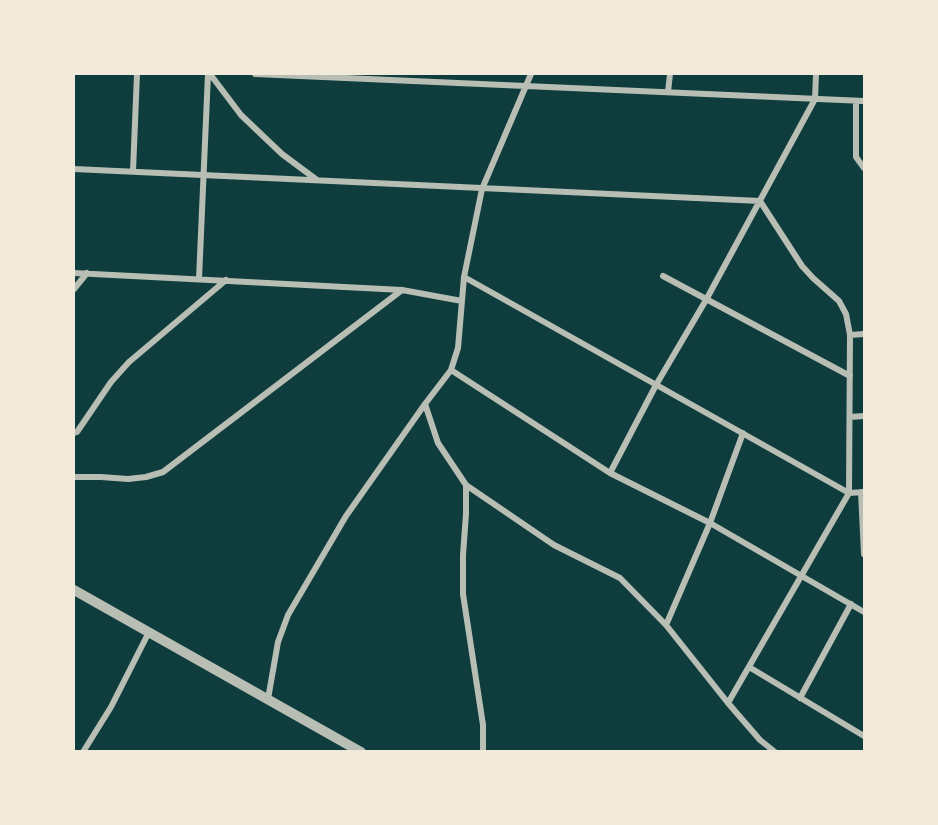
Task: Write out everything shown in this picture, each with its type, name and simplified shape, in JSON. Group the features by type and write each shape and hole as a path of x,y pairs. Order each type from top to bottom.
{"street":[{"path":"133,171 137,74"},
{"path":"199,279 209,74"},
{"path":"209,74 241,115 282,154 317,180"},
{"path":"255,74 864,101"},
{"path":"456,74 459,83"},
{"path":"267,699 278,642 288,615 346,516 451,370 458,348 464,277 482,189 531,74"},
{"path":"668,92 670,74"},
{"path":"610,473 656,385 706,300 815,99 816,74"},
{"path":"856,101 856,157 864,168"},
{"path":"74,169 760,201"},
{"path":"728,703 849,493 850,335 846,314 839,301 802,266 760,201"},
{"path":"74,273 402,290 462,301"},
{"path":"74,289 87,273"},
{"path":"663,276 850,376"},
{"path":"464,277 849,493 863,492 864,554"},
{"path":"74,433 77,432 111,382 129,362 226,280"},
{"path":"74,477 128,479 163,472 402,290"},
{"path":"850,335 864,334"},
{"path":"451,370 610,473 710,523 802,574 864,612"},
{"path":"425,404 438,443 466,485 554,545 620,578 666,625 760,740 775,752"},
{"path":"850,417 864,416"},
{"path":"666,625 710,523 743,434"},
{"path":"466,485 463,594 483,725 483,752"},
{"path":"74,590 361,752"},
{"path":"800,698 851,604"},
{"path":"83,752 111,707 149,632"},
{"path":"749,667 864,736"}]}
